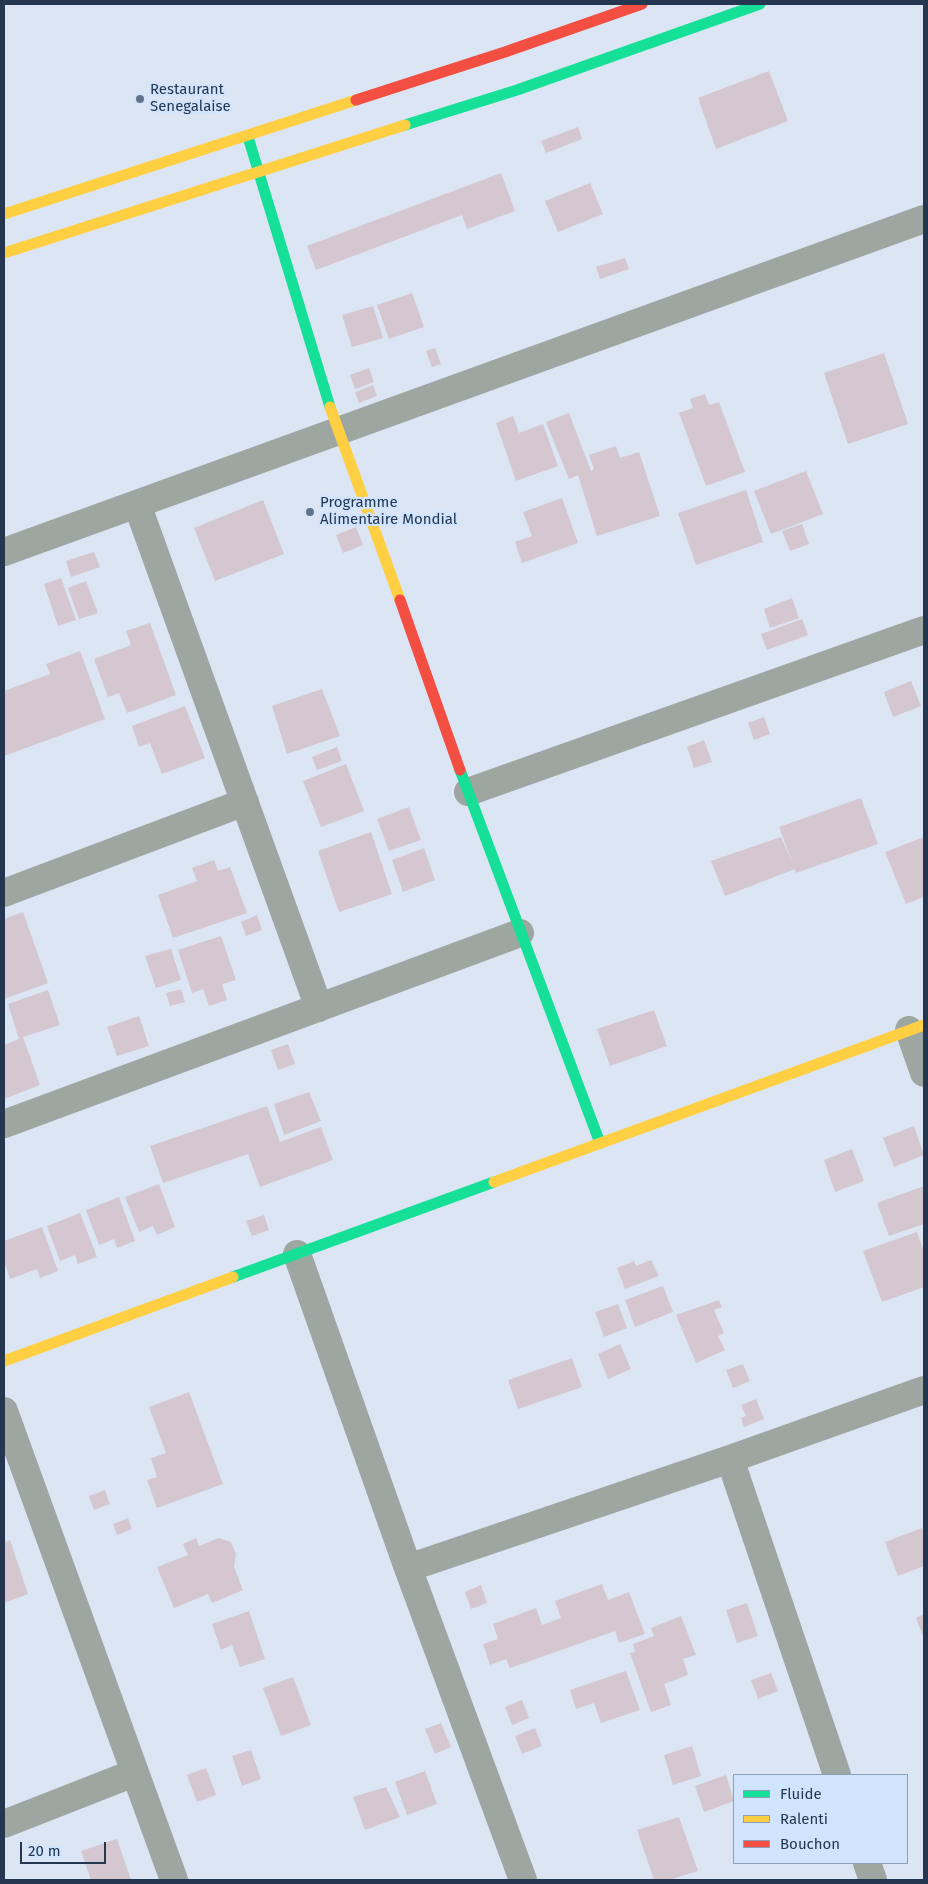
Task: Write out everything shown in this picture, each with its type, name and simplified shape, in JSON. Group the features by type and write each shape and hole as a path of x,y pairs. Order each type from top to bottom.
{"street":[{"path":"4,214 506,57 606,22 642,4"},
{"path":"4,253 258,173 612,51 760,4"},
{"path":"248,137 337,431 351,464 520,933 600,1143"},
{"path":"4,552 924,219"},
{"path":"137,504 319,1008"},
{"path":"468,792 924,630"},
{"path":"4,893 245,802"},
{"path":"4,1124 520,933"},
{"path":"4,1361 916,1028 924,1073"},
{"path":"296,1254 408,1568 523,1880"},
{"path":"408,1568 730,1459 924,1390"},
{"path":"4,1411 174,1880"},
{"path":"730,1459 837,1774"},
{"path":"4,1824 134,1773"},
{"path":"867,1864 873,1880"}],"building":[{"path":"769,71 788,121 716,149 698,98"},
{"path":"578,127 582,139 546,153 541,141"},
{"path":"501,173 515,211 467,229 462,215 316,270 307,246"},
{"path":"590,183 603,214 558,232 545,201"},
{"path":"625,258 629,269 600,279 596,267"},
{"path":"412,293 424,327 389,339 377,305"},
{"path":"373,306 383,338 352,347 342,315"},
{"path":"435,348 441,364 432,367 426,351"},
{"path":"884,353 908,424 848,444 824,373"},
{"path":"369,368 374,382 355,389 350,375"},
{"path":"373,385 377,396 359,403 355,392"},
{"path":"705,394 709,405 719,402 745,472 706,486 679,413 693,408 690,399"},
{"path":"569,413 591,471 594,469 589,455 616,446 620,458 639,452 660,516 597,536 578,475 569,479 546,422"},
{"path":"513,416 519,433 543,424 558,466 516,481 496,423"},
{"path":"806,471 823,514 771,534 754,491"},
{"path":"746,490 763,542 696,565 678,513"},
{"path":"562,498 578,543 522,563 515,542 532,536 523,512"},
{"path":"263,500 284,554 215,581 194,528"},
{"path":"802,524 809,544 790,551 782,531"},
{"path":"356,527 363,545 343,553 336,535"},
{"path":"94,552 100,567 71,577 66,561"},
{"path":"61,578 76,620 58,626 44,584"},
{"path":"86,581 98,613 79,619 68,588"},
{"path":"792,598 799,618 770,628 764,609"},
{"path":"802,619 808,635 767,650 761,634"},
{"path":"150,623 176,695 127,713 119,693 108,697 94,659 131,645 126,631"},
{"path":"80,651 105,719 4,756 4,691 50,674 46,664"},
{"path":"911,681 921,706 893,717 884,692"},
{"path":"322,689 340,736 287,754 272,706"},
{"path":"185,706 205,758 162,774 150,743 139,747 132,726"},
{"path":"764,717 770,734 754,740 748,723"},
{"path":"704,740 712,762 694,768 687,747"},
{"path":"337,747 342,761 317,770 312,757"},
{"path":"346,764 364,811 321,827 303,781"},
{"path":"861,798 878,844 796,873 795,869 725,896 711,861 781,837 793,864 779,827"},
{"path":"409,807 421,840 389,851 377,819"},
{"path":"371,832 392,894 339,912 318,851"},
{"path":"924,837 924,897 906,904 885,852"},
{"path":"424,848 435,880 403,892 392,860"},
{"path":"214,860 218,871 230,867 247,913 173,938 158,895 197,881 192,868"},
{"path":"23,912 48,983 4,999 4,919"},
{"path":"257,915 262,930 246,936 241,922"},
{"path":"221,936 236,980 222,984 227,1000 209,1006 203,989 192,993 178,950"},
{"path":"171,949 181,980 156,988 145,956"},
{"path":"181,989 185,1002 170,1006 166,993"},
{"path":"48,990 60,1025 23,1037 40,1085 4,1099 4,1045 19,1039 8,1004"},
{"path":"654,1010 667,1046 610,1066 597,1029"},
{"path":"139,1016 149,1046 117,1056 107,1027"},
{"path":"288,1044 295,1064 278,1070 271,1050"},
{"path":"309,1092 321,1121 284,1135 274,1104"},
{"path":"267,1106 280,1142 321,1127 333,1160 260,1187 248,1154 163,1183 150,1146"},
{"path":"914,1126 924,1155 894,1167 883,1138"},
{"path":"852,1149 864,1181 835,1192 824,1160"},
{"path":"159,1184 175,1227 157,1235 153,1226 139,1232 125,1197"},
{"path":"924,1186 924,1224 889,1236 877,1203"},
{"path":"119,1197 135,1241 117,1248 114,1239 99,1245 86,1210"},
{"path":"80,1213 97,1257 78,1264 75,1255 60,1261 47,1226"},
{"path":"264,1215 269,1230 252,1236 246,1221"},
{"path":"42,1227 58,1271 40,1278 37,1269 10,1279 4,1261 4,1241"},
{"path":"917,1232 924,1252 924,1287 882,1302 863,1251"},
{"path":"651,1260 659,1276 625,1289 617,1268 634,1261 636,1266"},
{"path":"663,1286 673,1312 635,1327 625,1300"},
{"path":"719,1300 722,1307 714,1310 724,1333 718,1336 725,1350 696,1363 676,1315"},
{"path":"618,1304 627,1328 604,1337 595,1312"},
{"path":"620,1344 631,1369 608,1379 598,1354"},
{"path":"572,1358 582,1387 518,1409 508,1380"},
{"path":"743,1364 750,1381 733,1388 726,1370"},
{"path":"189,1392 223,1484 157,1508 147,1480 157,1477 151,1458 166,1453 149,1407"},
{"path":"756,1399 764,1419 744,1427 741,1418 746,1416 741,1405"},
{"path":"105,1490 110,1504 94,1510 89,1496"},
{"path":"128,1518 132,1529 117,1535 113,1524"},
{"path":"922,1528 924,1534 924,1566 898,1576 885,1542"},
{"path":"4,1537 6,1542 10,1540 28,1594 4,1603"},
{"path":"196,1538 199,1546 219,1538 231,1542 236,1554 234,1567 243,1590 212,1603 208,1594 174,1608 157,1567 188,1555 183,1544"},
{"path":"602,1584 608,1600 629,1592 645,1634 619,1643 615,1631 510,1668 506,1659 490,1665 483,1644 498,1639 493,1624 536,1608 542,1625 561,1618 555,1601"},
{"path":"481,1585 487,1603 471,1609 465,1592"},
{"path":"747,1603 758,1636 737,1643 726,1610"},
{"path":"249,1611 265,1659 240,1667 232,1645 221,1650 212,1624"},
{"path":"924,1614 924,1639 916,1618"},
{"path":"681,1616 696,1655 683,1659 688,1675 664,1684 671,1705 651,1712 630,1653 635,1652 633,1644 654,1636 651,1628"},
{"path":"626,1671 640,1710 601,1723 594,1703 576,1709 570,1690"},
{"path":"771,1673 778,1691 758,1699 751,1680"},
{"path":"293,1677 311,1725 281,1736 263,1688"},
{"path":"522,1700 529,1718 512,1725 505,1707"},
{"path":"441,1723 451,1747 435,1754 425,1729"},
{"path":"535,1728 542,1746 522,1754 515,1736"},
{"path":"692,1746 701,1776 673,1785 664,1755"},
{"path":"251,1750 261,1779 242,1786 232,1756"},
{"path":"206,1768 216,1795 197,1802 187,1775"},
{"path":"425,1771 437,1804 407,1815 395,1782"},
{"path":"726,1775 733,1801 704,1812 695,1786"},
{"path":"386,1787 400,1817 365,1830 353,1797"},
{"path":"679,1817 698,1871 669,1880 654,1880 637,1830"},
{"path":"117,1839 131,1880 91,1880 81,1851"}],"traffic: fast":[{"path":"405,125 517,90 760,4"},
{"path":"248,137 330,407"},
{"path":"460,770 600,1143"},
{"path":"233,1277 494,1182"}],"traffic: slow":[{"path":"4,214 356,100"},
{"path":"4,253 405,125"},
{"path":"330,407 400,600"},
{"path":"494,1182 924,1025"},
{"path":"4,1361 233,1277"}],"traffic: jam":[{"path":"356,100 505,52 642,4"},
{"path":"400,600 460,770"}],"place":[{"name":"Restaurant Senegalaise","path":"140,99"},
{"name":"Programme Alimentaire Mondial","path":"310,512"}]}
